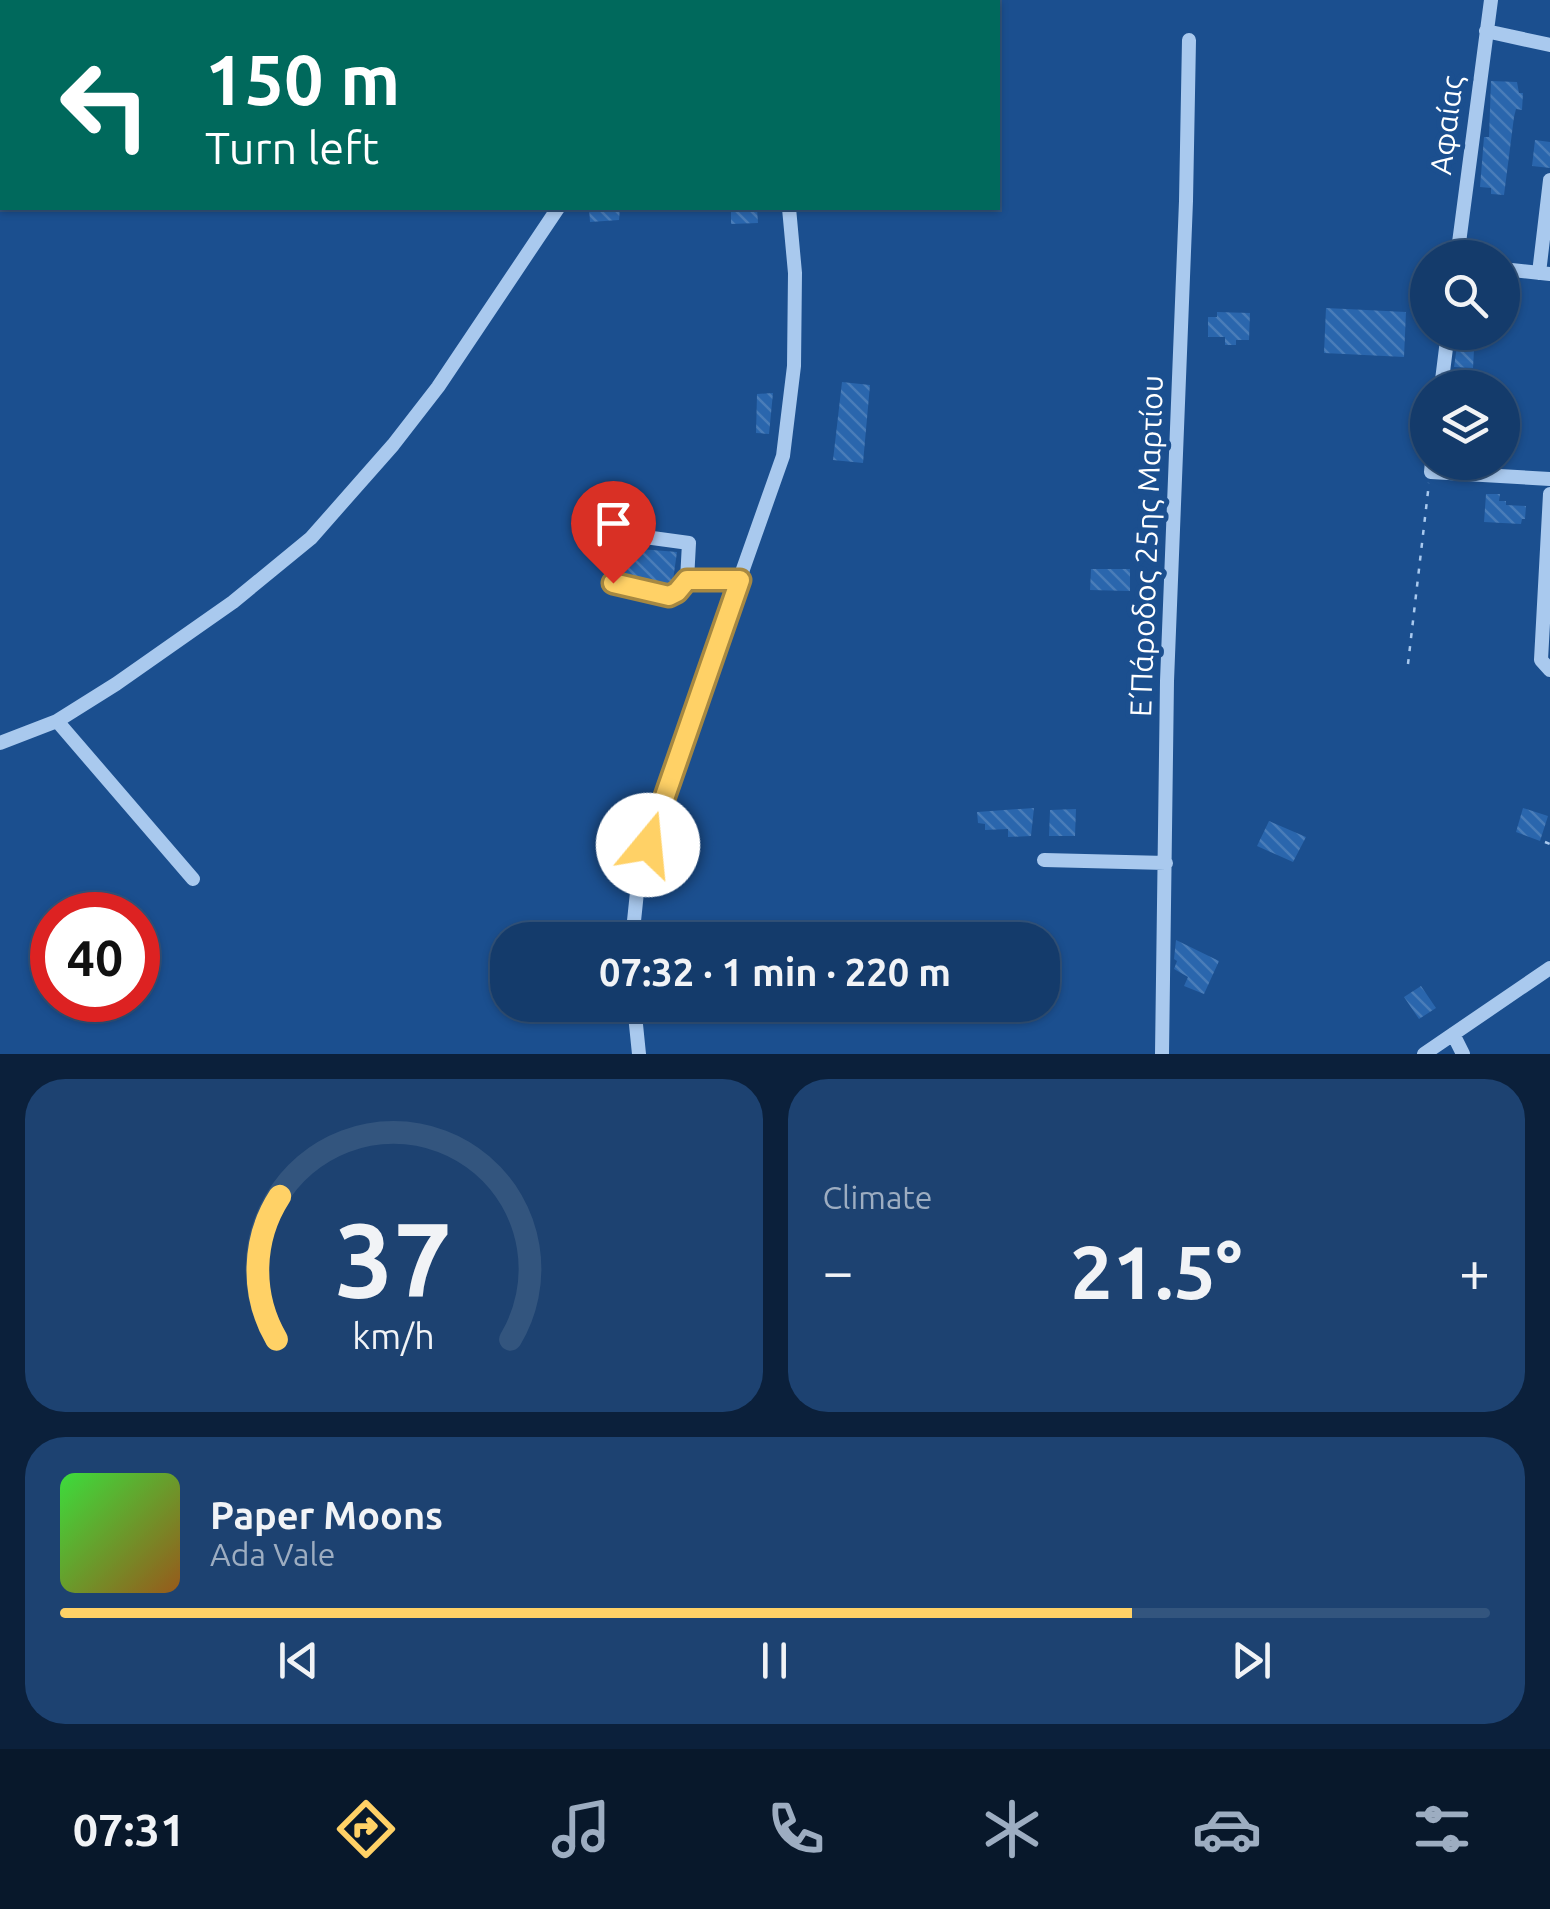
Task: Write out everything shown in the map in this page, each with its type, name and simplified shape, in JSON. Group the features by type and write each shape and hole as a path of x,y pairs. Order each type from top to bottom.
{"street":[{"name":"Αφαίας","path":"1459,240 1490,0"},
{"path":"1486,31 1550,45"},
{"name":"Ε΄ Πάροδος 25ης Μαρτίου","path":"1162,1054 1167,681 1189,40"},
{"path":"1544,274 1550,180"},
{"path":"0,743 57,721 233,602 311,538 438,387 557,210"},
{"path":"632,922 644,856 778,473 789,422 794,366 795,273 789,210"},
{"path":"1520,476 1550,479"},
{"path":"1547,669 1541,660 1550,494"},
{"path":"619,536 688,543 687,580 669,596 616,586 612,579 619,536"},
{"path":"687,580 740,580"},
{"path":"57,721 193,879"},
{"path":"1044,860 1166,863"},
{"path":"1424,1054 1550,968"},
{"path":"636,1022 640,1054"},
{"path":"1453,1034 1462,1054"}],"path":[{"path":"1408,664 1429,480"}],"building":[{"path":"1491,81 1517,82 1519,93 1523,93 1522,110 1516,109 1514,117 1504,195 1491,194 1491,188 1480,187 1484,137 1489,137"},
{"path":"1535,140 1550,142 1550,168 1532,166"},
{"path":"589,210 620,210 619,220 590,222"},
{"path":"731,210 757,210 758,223 731,224"},
{"path":"1326,308 1406,312 1404,357 1324,353"},
{"path":"1217,312 1250,313 1249,340 1225,345 1225,337 1208,337 1208,317 1217,317"},
{"path":"1456,350 1474,350 1473,368 1454,367"},
{"path":"842,382 870,385 863,463 833,460"},
{"path":"773,393 769,434 756,433 757,394"},
{"path":"1486,494 1500,494 1499,501 1506,501 1506,505 1526,506 1525,519 1521,524 1484,522"},
{"path":"628,548 677,552 673,580 669,584 623,577"},
{"path":"1091,569 1130,569 1130,591 1090,590"},
{"path":"1034,808 1031,836 1008,837 1008,829 985,830 985,824 978,823 977,812"},
{"path":"1523,808 1548,816 1540,841 1516,832"},
{"path":"1076,809 1075,836 1049,836 1050,810"},
{"path":"1269,821 1306,837 1293,862 1257,846"},
{"path":"1176,940 1219,961 1204,994 1184,986 1188,977 1174,969"},
{"path":"1421,986 1436,1008 1419,1019 1404,997"}],"route":[{"path":"613,583 669,596 687,580 740,580 648,845"}]}
